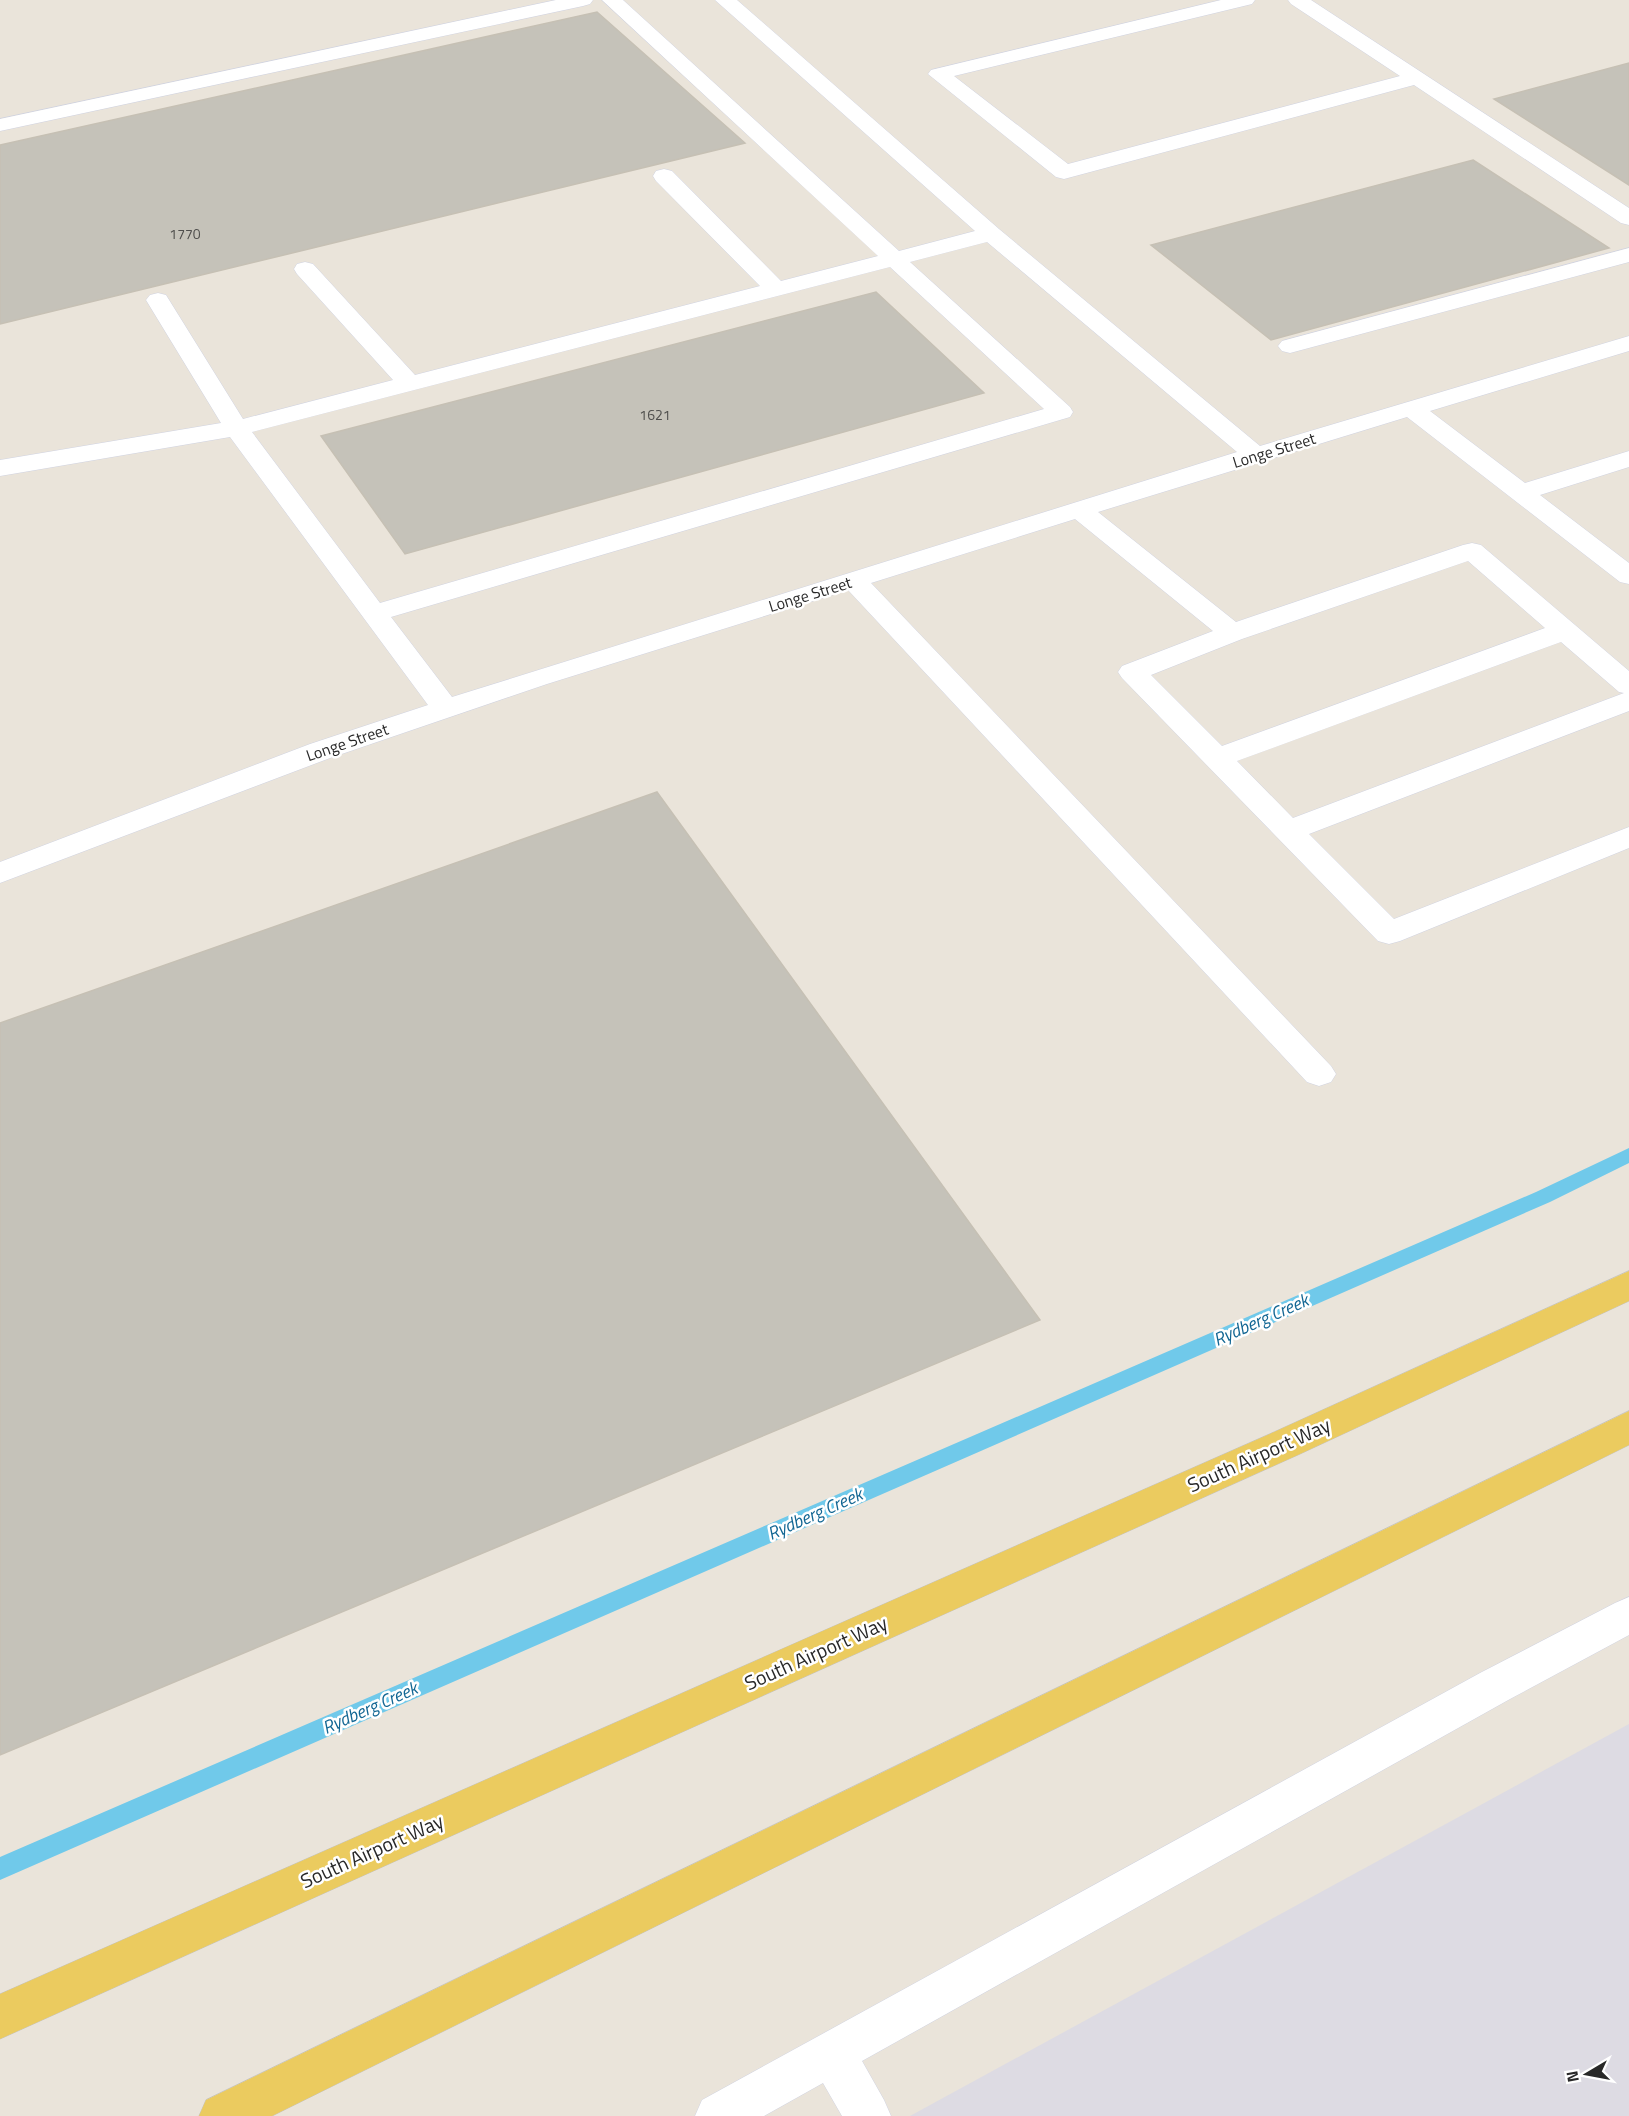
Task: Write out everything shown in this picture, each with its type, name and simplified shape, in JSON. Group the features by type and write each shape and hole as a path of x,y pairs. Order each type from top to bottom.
{"main road":[{"name":"South Airport Way","path":"0,2017 1287,1443 1629,1285"},
{"path":"222,2116 1629,1427"}],"street":[{"path":"0,125 583,0"},
{"path":"374,613 1062,412 612,0"},
{"path":"725,0 991,234 1256,455"},
{"path":"1245,0 938,74 1064,172 1417,78"},
{"path":"1298,0 1629,218"},
{"path":"664,176 776,289"},
{"path":"0,468 236,428 991,234"},
{"path":"1290,346 1629,255"},
{"path":"305,269 410,383"},
{"path":"158,300 236,428 446,709"},
{"name":"Longe Street","path":"0,873 320,751 537,678 1256,455 1629,343"},
{"path":"1412,409 1629,576"},
{"path":"1521,493 1629,459"},
{"path":"1080,510 1232,633"},
{"path":"1629,686 1472,551 1232,633 1132,672 1389,933 1629,837"},
{"path":"854,580 1319,1074"},
{"path":"1217,759 1564,631"},
{"path":"1288,831 1629,700"},
{"path":"718,2116 1495,1686 1629,1615"},
{"path":"831,2054 868,2116"}],"shaded area":[{"path":"1629,1724 1629,2116 910,2116"}],"building":[{"path":"597,12 745,143 0,324 0,145"},
{"path":"1629,63 1629,185 1494,99"},
{"path":"1473,160 1609,248 1271,340 1151,245"},
{"path":"876,292 984,393 405,554 321,436"},
{"path":"657,792 1040,1320 0,1755 0,1023"}],"waterway":[{"name":"Rydberg Creek","path":"0,1869 1543,1197 1629,1155"}]}
